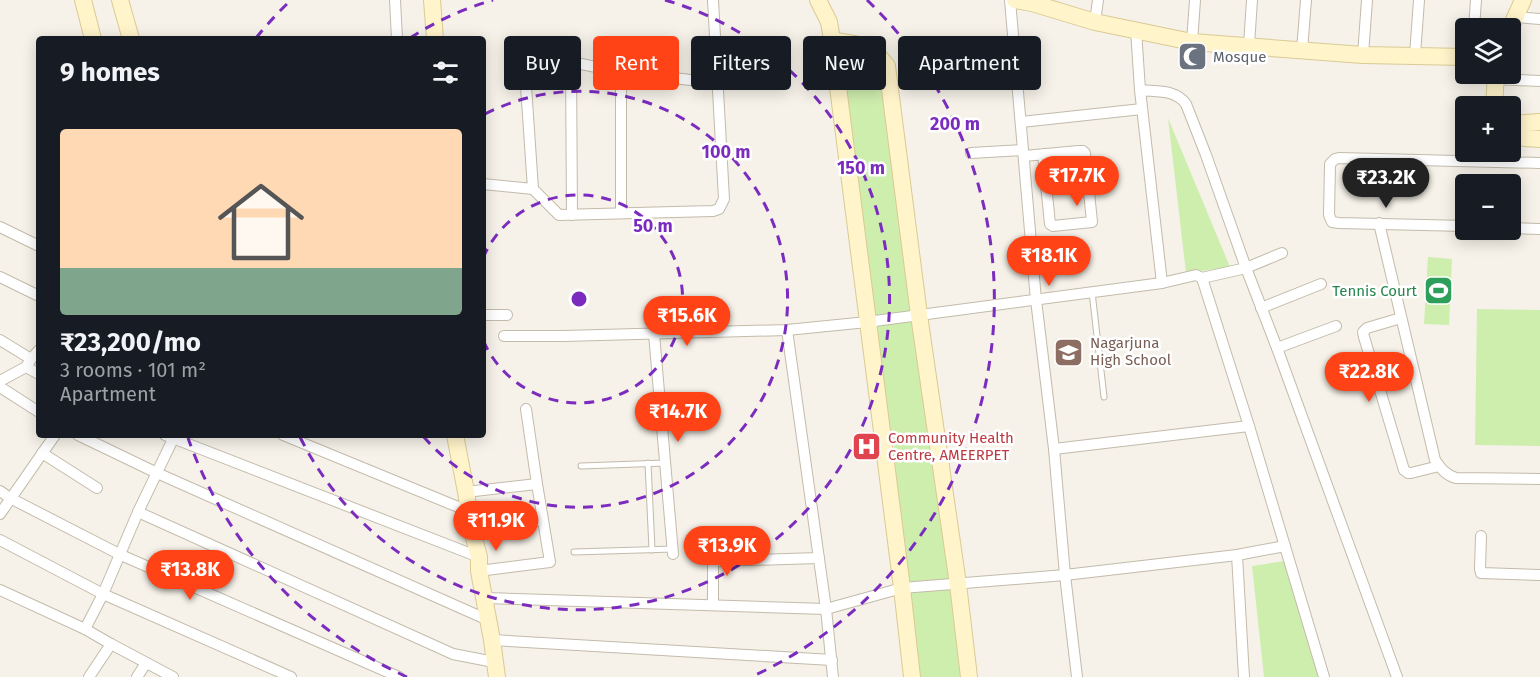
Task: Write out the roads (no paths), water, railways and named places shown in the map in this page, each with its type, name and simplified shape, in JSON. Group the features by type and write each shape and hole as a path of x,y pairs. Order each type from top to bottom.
{"main road":[{"path":"83,0 92,36"},
{"path":"120,0 130,36"},
{"path":"432,0 435,36"},
{"path":"818,0 829,22 831,36"},
{"path":"829,22 832,0"},
{"path":"1012,0 1032,3 1095,22 1192,42 1363,55 1455,57"},
{"path":"1515,18 1523,0"},
{"path":"886,65 969,677"},
{"path":"838,90 903,588 912,677"},
{"path":"1521,123 1540,122"},
{"path":"1521,137 1540,139"},
{"path":"455,438 496,669"}],"street":[{"path":"395,0 397,36"},
{"path":"713,0 715,36"},
{"path":"1012,0 1036,300 1077,677"},
{"path":"1095,22 1098,0"},
{"path":"1192,42 1194,0"},
{"path":"1249,45 1252,0"},
{"path":"1302,50 1306,0"},
{"path":"1363,55 1367,0"},
{"path":"1414,55 1419,0"},
{"path":"1475,18 1476,0"},
{"path":"1521,22 1540,19"},
{"path":"1136,30 1140,90 1162,283"},
{"path":"1521,79 1540,81"},
{"path":"526,90 533,189"},
{"path":"571,90 572,214"},
{"path":"621,90 621,212"},
{"path":"486,184 533,189 559,215 719,209 724,199 717,90"},
{"path":"1140,90 1171,93 1181,97 1186,104 1397,677"},
{"path":"1021,122 1142,109"},
{"path":"971,153 1043,154 1083,151 1092,222 1052,226 1050,224 1043,154"},
{"path":"1455,226 1332,222 1329,215 1330,164 1335,159 1540,163"},
{"path":"1029,215 1049,214"},
{"path":"1379,223 1435,460 1450,476 1456,478 1540,479"},
{"path":"0,227 36,245"},
{"path":"1521,228 1540,229"},
{"path":"504,336 787,330 867,322 1162,283 1196,275 1202,278 1246,268 1282,253"},
{"path":"0,277 36,295"},
{"path":"1202,278 1324,677"},
{"path":"1261,308 1321,284"},
{"path":"486,315 507,315"},
{"path":"1401,318 1367,328 1364,330 1364,337 1404,470 1412,473 1439,466"},
{"path":"1277,348 1336,326"},
{"path":"787,330 826,609 833,677"},
{"path":"654,334 673,552"},
{"path":"0,339 32,359 0,381"},
{"path":"0,387 36,410"},
{"path":"176,438 479,564 550,562 526,409"},
{"path":"1054,449 1249,426"},
{"path":"0,514 52,438"},
{"path":"84,438 157,473 488,620"},
{"path":"85,629 121,555 170,438"},
{"path":"290,438 468,511"},
{"path":"42,453 97,488"},
{"path":"466,492 537,484"},
{"path":"0,491 121,555 399,677"},
{"path":"138,512 453,654 496,669"},
{"path":"471,530 542,520"},
{"path":"1481,536 1481,573 1540,575"},
{"path":"0,540 103,594 291,677"},
{"path":"484,598 826,609 903,588 1065,575 1237,555 1285,546"},
{"path":"1237,555 1244,677"},
{"path":"713,605 713,563 715,561 819,558"},
{"path":"0,590 85,629 173,677"},
{"path":"492,640 832,660"},
{"path":"89,677 111,644"},
{"path":"137,677 146,663"}],"lane":[{"path":"1092,292 1104,397"},
{"path":"648,463 652,550"},
{"path":"581,466 665,463"},
{"path":"574,552 652,550 673,552"}],"place":[{"name":"Mosque","path":"1192,57"},
{"name":"Tennis Court","path":"1438,291"},
{"name":"Nagarjuna High School","path":"1069,352"},
{"name":"Community Health Centre, AMEERPET","path":"867,447"}]}
